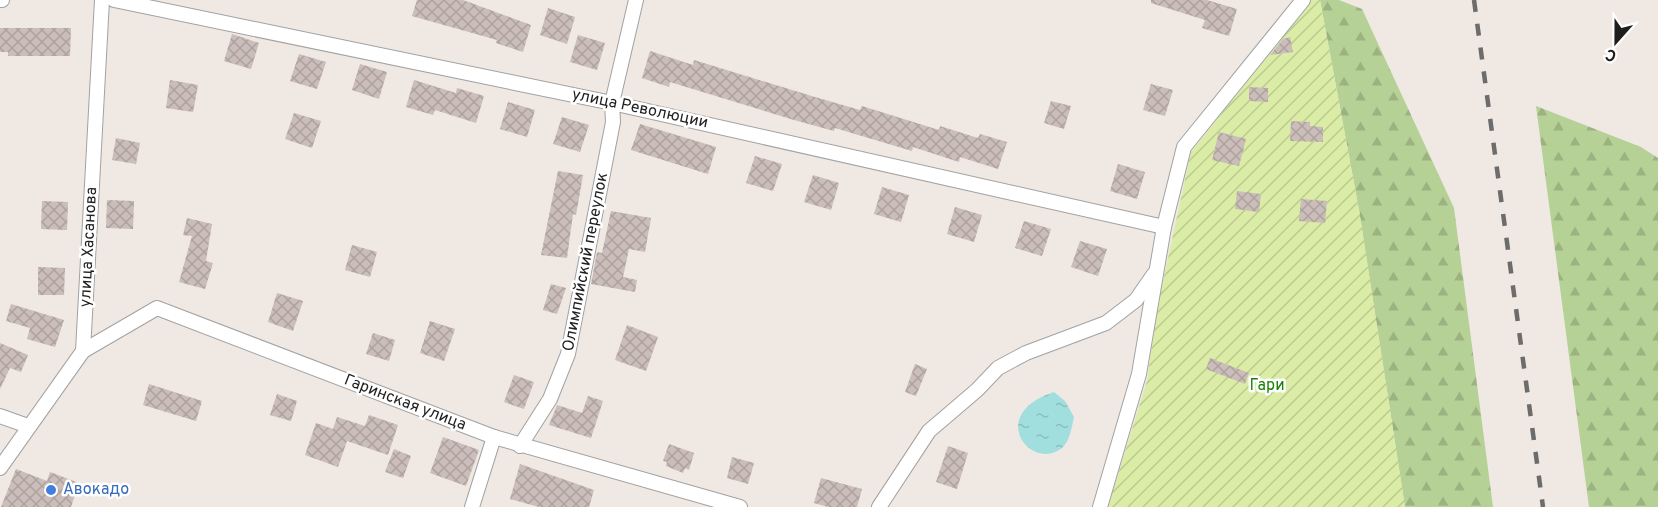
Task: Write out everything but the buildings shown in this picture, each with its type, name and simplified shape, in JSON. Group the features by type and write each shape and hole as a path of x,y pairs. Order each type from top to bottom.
{"street":[{"name":"улица Хасанова","path":"83,351 102,0"},
{"name":"улица Революции","path":"114,0 612,103 1164,227"},
{"name":"Олимпийский переулок","path":"520,446 550,399 568,354 613,122 612,103 636,0"},
{"path":"1100,507 1139,374 1164,227 1184,147 1303,0"},
{"path":"879,507 928,431 977,390 998,368 1026,353 1106,323 1136,300 1156,270"},
{"name":"Гаринская улица","path":"83,351 157,308 520,446 740,507"},
{"path":"0,468 83,351"},
{"path":"0,416 28,426"},
{"path":"472,507 495,437"}],"green space":[{"name":"Гари","path":"1311,0 1320,0 1359,210 1405,507 1108,507 1147,381 1157,309 1191,152"},
{"path":"1320,0 1339,0 1362,9 1454,208 1493,507 1405,507 1359,210"},
{"path":"1536,106 1641,147 1658,158 1658,507 1589,507"}],"water":[{"path":"1054,392 1065,401 1074,417 1063,447 1051,453 1039,453 1029,448 1021,438 1018,427 1022,414 1033,402"}],"railway":[{"path":"1474,0 1543,507"}],"place":[{"name":"Авокадо","path":"51,490"}]}
